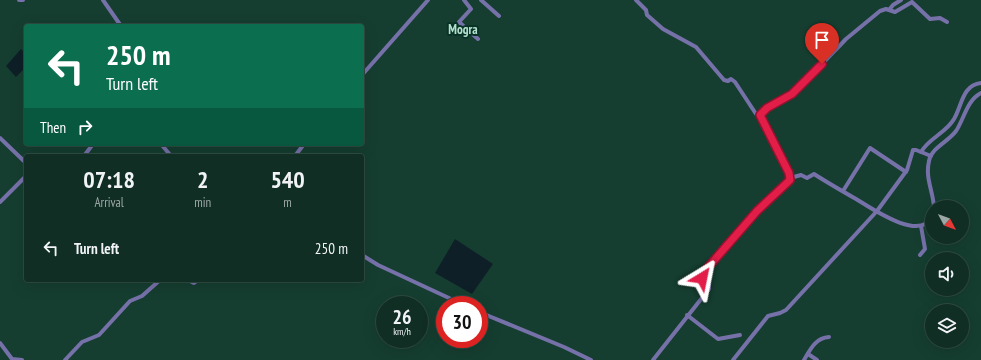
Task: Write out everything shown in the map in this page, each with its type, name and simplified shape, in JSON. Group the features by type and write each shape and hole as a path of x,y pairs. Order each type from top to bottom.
{"street":[{"path":"103,0 120,24"},
{"path":"464,0 470,9 459,22 478,39"},
{"path":"481,0 499,16"},
{"path":"636,0 646,10 648,17 663,29 696,47 724,80 733,80 756,114 760,115 789,173 790,178"},
{"path":"889,10 893,5 902,0"},
{"path":"364,73 425,1"},
{"path":"760,115 767,108 787,98 796,91 850,35 880,11 889,10 895,12 912,2 930,19 940,18 947,22"},
{"path":"933,200 927,174 926,145 947,128 953,121 967,92 975,84 981,83"},
{"path":"926,154 955,132 971,101 981,93"},
{"path":"0,138 24,162"},
{"path":"163,146 169,154"},
{"path":"842,192 870,148 906,172"},
{"path":"734,360 768,316 786,310 877,212 906,172 913,150 926,154"},
{"path":"653,360 709,289 709,285 702,278 703,273 757,211 790,178 801,175 807,178 814,174 842,192 898,222 921,226 925,224"},
{"path":"0,202 24,178"},
{"path":"920,255 925,247 921,226"},
{"path":"364,256 378,265 445,296"},
{"path":"65,360 82,342 99,335 130,301 142,296 157,282"},
{"path":"687,315 718,339 740,335"},
{"path":"488,316 564,347 591,360"},
{"path":"804,360 818,340 828,337"},
{"path":"0,343 9,357 22,360"},
{"path":"808,354 817,360"}],"water":[{"path":"21,49 24,52 24,69 16,77 6,66"},
{"path":"455,239 493,264 472,294 435,273"}],"district":[{"name":"Mogra","path":"463,29"}],"route":[{"path":"702,278 703,273 757,211 790,180 789,173 777,146 760,115 767,108 792,94 822,64"}]}
